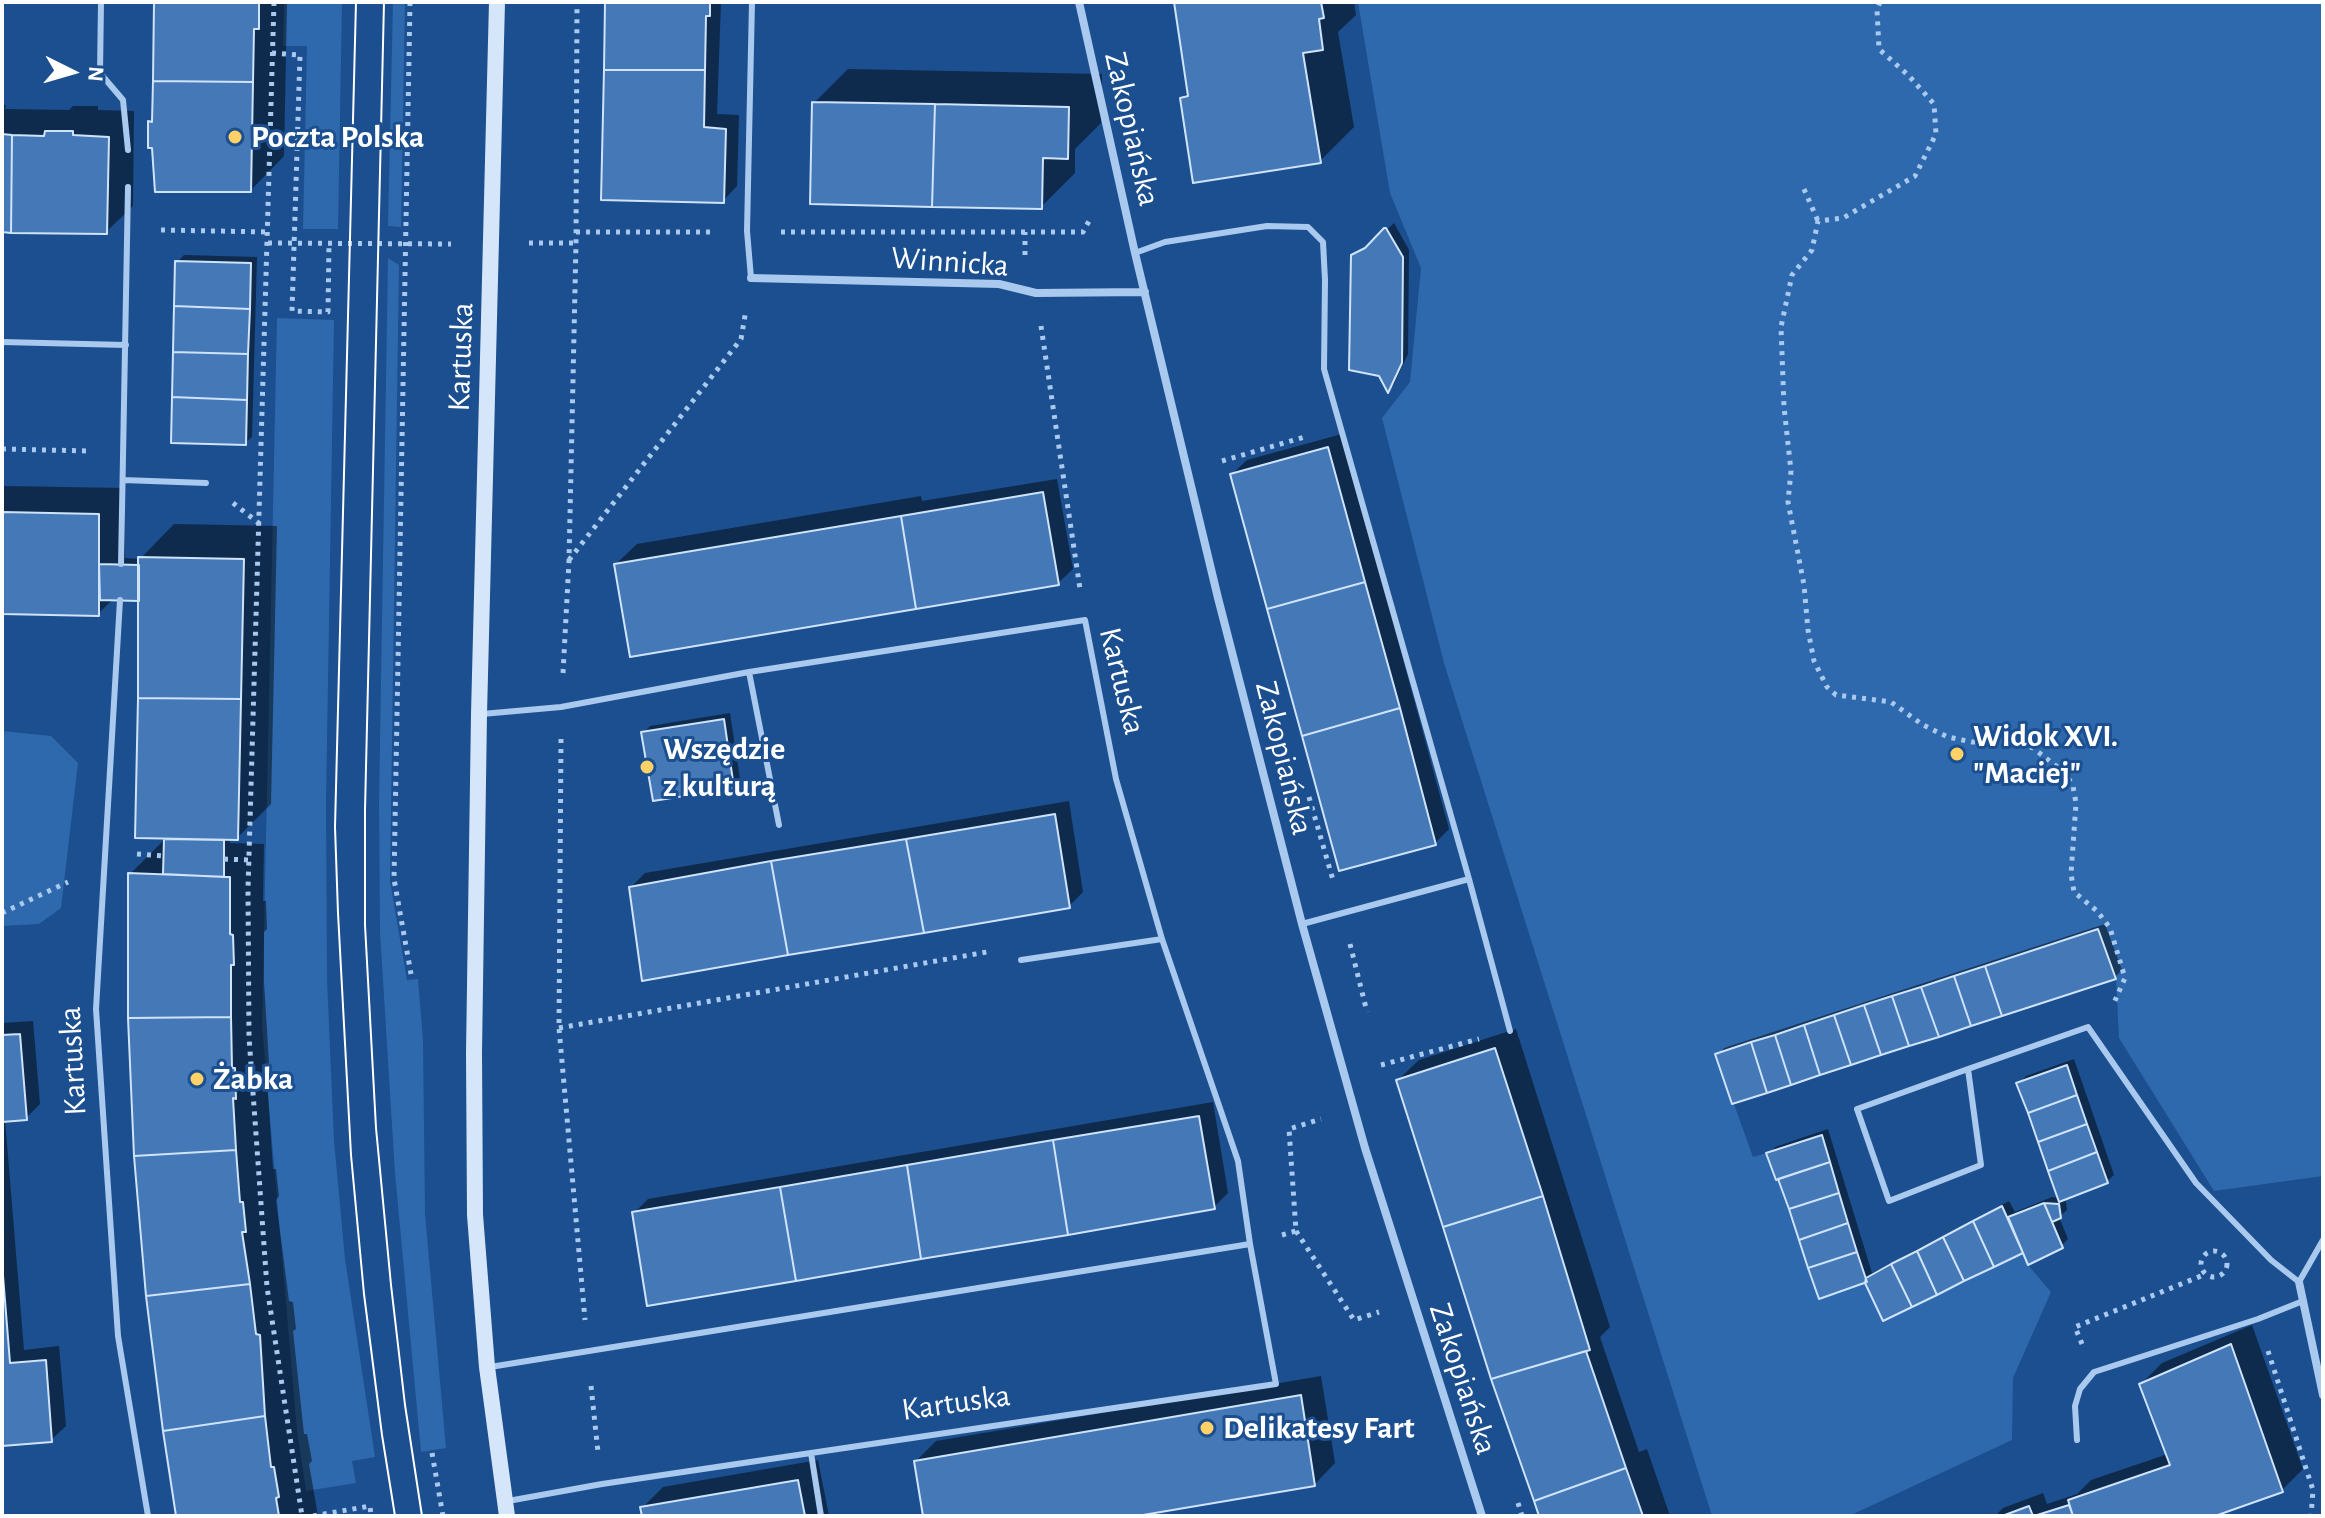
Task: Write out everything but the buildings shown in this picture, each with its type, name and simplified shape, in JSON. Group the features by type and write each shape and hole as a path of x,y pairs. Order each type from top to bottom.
{"main road":[{"name":"Kartuska","path":"497,2 479,714 474,1053 475,1215 487,1367 506,1509"}],"street":[{"name":"Zakopiańska","path":"1079,2 1135,253 1218,598 1302,924 1365,1148 1482,1516"},
{"name":"Winnicka","path":"751,278 999,284 1036,293 1145,292"},
{"path":"2299,1282 2323,1395"}],"lane":[{"path":"101,2 100,73 123,100 128,150"},
{"path":"751,278 747,231 752,2"},
{"path":"121,564 128,187"},
{"path":"1135,253 1165,242 1267,226 1308,227 1323,242 1324,369 1510,1031"},
{"path":"2,342 126,345"},
{"path":"123,480 206,483"},
{"name":"Kartuska","path":"120,600 96,1009 118,1336 148,1516"},
{"name":"Kartuska","path":"479,714 561,707 749,672 1085,620 1116,779 1162,939 1238,1161 1276,1384 602,1484 506,1509"},
{"path":"749,672 779,825"},
{"path":"1302,924 1469,879"},
{"path":"1021,960 1162,939"},
{"path":"1968,1069 1981,1165 1889,1201 1857,1109 1968,1069 2088,1027 2196,1183 2271,1260 2299,1282 2323,1240"},
{"path":"487,1367 1250,1244"},
{"path":"2077,1440 2075,1406 2080,1389 2094,1372 2258,1319 2303,1301"},
{"path":"811,1453 821,1516"}],"path":[{"path":"274,2 250,860 249,1037 267,1287 302,1516"},
{"path":"410,2 394,879 411,974"},
{"path":"577,2 569,561 561,707 559,1028 602,1484"},
{"path":"1818,221 1843,218 1915,176 1936,134 1934,104 1879,49 1877,10 1880,2"},
{"path":"272,53 300,55 292,311 328,312 329,244"},
{"path":"1804,189 1818,221 1812,250 1792,275 1781,327 1784,407 1791,471 1788,502 1814,661 1827,687 1836,695 1891,702 1923,725 1948,737 1972,742 2012,741 2033,748 2065,773 2073,786 2076,803 2071,874 2074,892 2097,911 2110,928 2125,978 2110,1012 2107,1055"},
{"path":"127,229 268,232"},
{"path":"576,232 1083,232"},
{"path":"268,243 321,244"},
{"path":"569,561 741,339 751,278"},
{"path":"1047,366 1085,620"},
{"path":"2,449 70,450"},
{"path":"224,859 250,860"},
{"path":"2,913 106,865"},
{"path":"559,1028 990,952 1021,960"},
{"path":"1381,1065 1510,1031"},
{"path":"1321,1119 1289,1129 1296,1231 1354,1320 1379,1312"},
{"path":"1250,1244 1296,1231"},
{"path":"2094,1372 2075,1327 2206,1274 2214,1277 2222,1274 2227,1266 2225,1257 2217,1251 2209,1252 2202,1258 2200,1267 2206,1274"},
{"path":"2258,1319 2313,1490 2311,1516"},
{"path":"432,1453 443,1516"},
{"path":"313,1516 370,1506 371,1516"}],"shaded area":[{"path":"284,2 342,2 338,229 303,229 307,46 283,46"},
{"path":"393,2 405,2 401,227 388,226"},
{"path":"1358,2 2323,2 2323,1176 2214,1191 2119,1038 2116,979 2098,929 1716,1054 1753,1157 1766,1153 1778,1179 1819,1299 1865,1283 1884,1321 2023,1253 2028,1265 2051,1292 2013,1378 2012,1440 1849,1516 1712,1516 1444,663 1382,418 1410,382 1421,268 1390,193"},
{"path":"388,258 399,265 390,881 407,980 418,979 423,1040 425,1214 446,1448 421,1452 395,1173 380,932 379,802"},
{"path":"277,318 334,320 326,802 327,978 334,1141 345,1259 375,1457 352,1461 356,1483 306,1491 297,1431 262,1025"},
{"path":"2,731 51,736 78,763 61,908 39,924 2,926"}],"tram line":[{"path":"356,2 335,827 351,1155 364,1294 395,1516"},
{"path":"384,2 365,925 376,1128 391,1285 422,1516"}],"place":[{"name":"Poczta Polska","path":"235,137"},
{"name":"Widok XVI. \"Maciej\"","path":"1957,754"},
{"name":"Wszędzie z kulturą","path":"647,767"},
{"name":"Żabka","path":"197,1079"},
{"name":"Delikatesy Fart","path":"1207,1428"}]}
